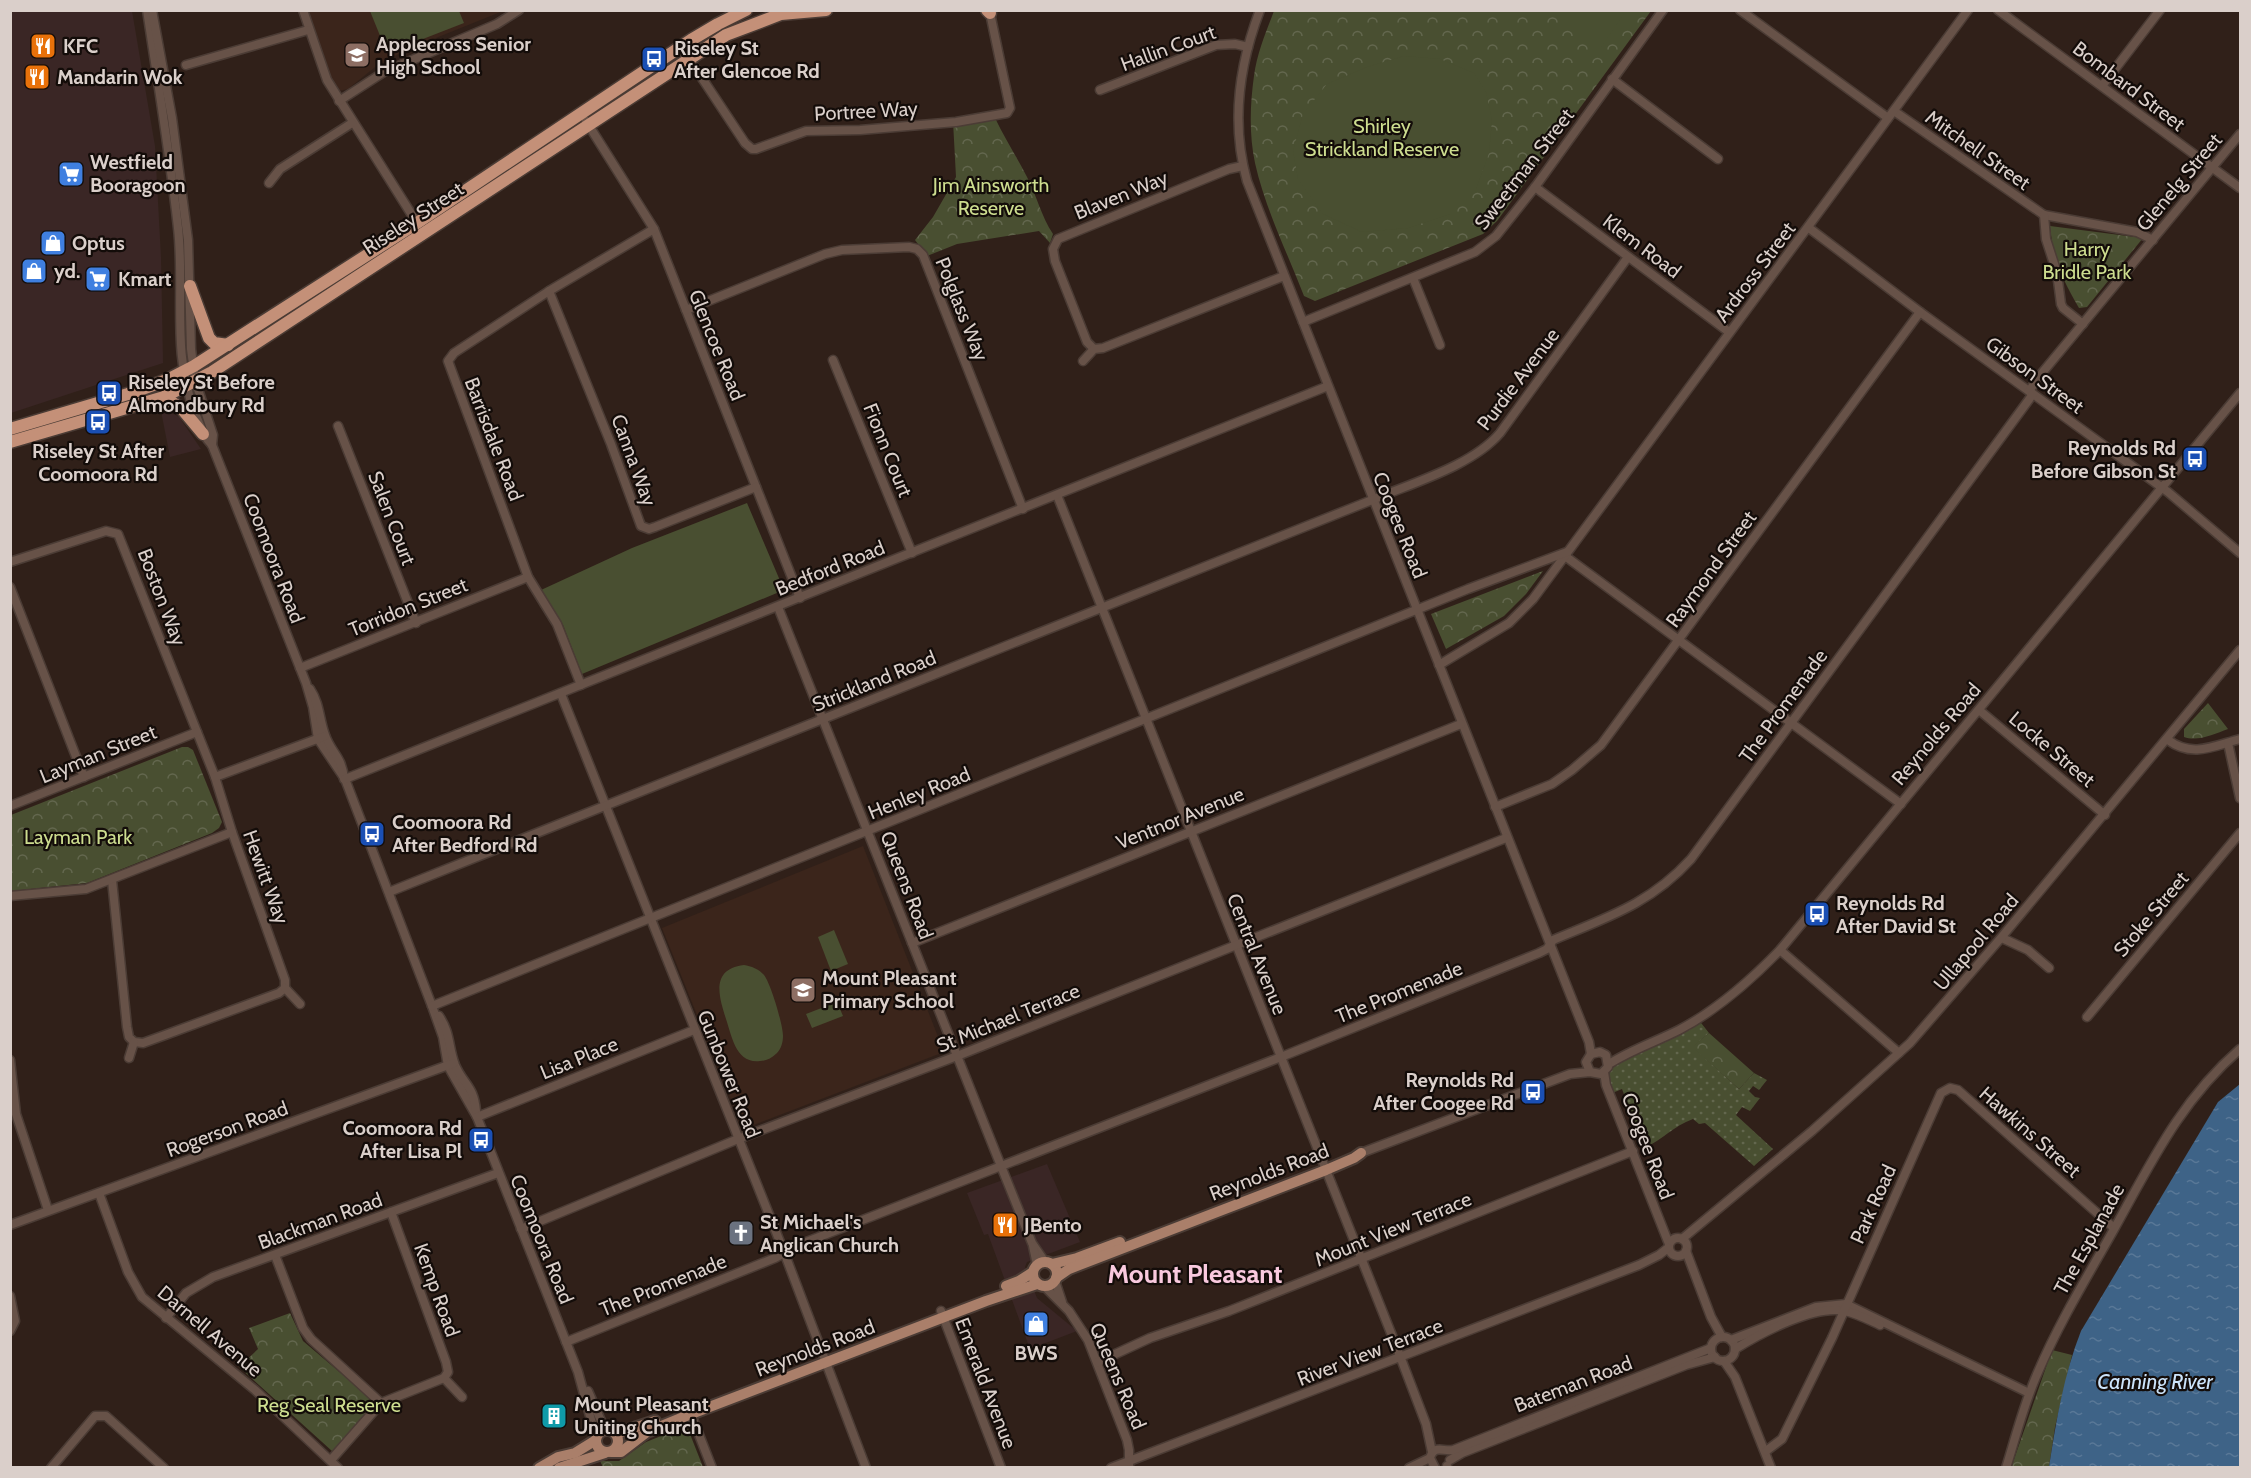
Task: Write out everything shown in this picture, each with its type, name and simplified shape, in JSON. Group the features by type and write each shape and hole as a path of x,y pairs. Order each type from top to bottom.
{"highway":[{"name":"Riseley Street","path":"10,442 164,397 191,383 279,328 585,120 683,45 746,10"},
{"name":"Riseley Street","path":"10,429 128,394 188,369 417,223 726,35 762,15 826,10"},
{"path":"190,286 209,338 214,343 228,345"},
{"path":"164,397 182,409 203,434"}],"main road":[{"name":"Reynolds Road","path":"942,1314 1041,1285 1050,1285 1069,1269 1093,1257 1324,1167 1353,1153 1361,1153"},
{"name":"Reynolds Road","path":"539,1467 558,1457 575,1453 603,1436 690,1411 942,1314 1019,1281 1042,1266 1093,1257"},
{"path":"1041,1285 1034,1278 1042,1266 1056,1270 1056,1280"},
{"name":"Reynolds Road","path":"559,1467 608,1452 621,1452 646,1432 690,1411"},
{"path":"603,1436 618,1444 608,1452 599,1449 603,1436"}],"street":[{"path":"147,10 178,231 181,260 180,314 188,369"},
{"path":"152,10 172,118 188,240 190,286 188,369"},
{"path":"303,10 327,80 417,223"},
{"path":"339,101 384,72 497,24 519,10"},
{"name":"Coogee Road","path":"1260,10 1248,47 1241,80 1238,117 1243,166 1372,500 1589,1042 1591,1056"},
{"name":"Sweetman Street","path":"1303,322 1482,248 1496,236 1535,187 1663,10"},
{"name":"Mitchell Street","path":"1740,10 1891,115 2044,215"},
{"name":"Ardross Street","path":"1439,665 1509,623 1533,599 1968,10"},
{"name":"Bombard Street","path":"1998,10 2241,188"},
{"path":"2103,86 2160,10"},
{"name":"Portree Way","path":"683,45 689,58 752,149 806,131 860,130 972,120 1006,113 1010,108 989,11"},
{"path":"186,65 308,30"},
{"name":"Hallin Court","path":"1100,90 1216,45 1235,44 1248,47"},
{"path":"1612,80 1718,159"},
{"name":"Glencoe Road","path":"585,120 654,229 800,598"},
{"path":"269,183 280,169 352,123"},
{"name":"Glenelg Street","path":"2031,393 2083,324 2241,134"},
{"name":"Blaven Way","path":"1094,349 1087,342 1055,261 1053,249 1058,239 1208,177 1243,166"},
{"name":"Klem Road","path":"1535,187 1729,332"},
{"path":"2083,324 2063,309 2061,304 2057,273 2046,239 2044,215 2137,232 2153,240"},
{"name":"Gibson Street","path":"1809,228 1920,312 2162,488 2241,553"},
{"name":"Barrisdale Road","path":"581,685 557,624 528,578 448,361 454,353 549,291 654,229"},
{"name":"Polglass Way","path":"686,309 834,251 909,247 917,249 923,255 1023,508"},
{"name":"Purdie Avenue","path":"1372,500 1472,458 1490,445 1628,257"},
{"path":"1083,361 1094,349 1103,348 1284,276"},
{"path":"1413,278 1440,345"},
{"name":"Canna Way","path":"549,291 612,444 641,526 649,529 655,528 756,487"},
{"name":"Raymond Street","path":"1495,807 1552,784 1601,745 1920,312"},
{"name":"Fionn Court","path":"834,360 912,553"},
{"name":"Coomoora Road","path":"188,369 203,434 212,445 306,683 322,737 345,779 432,1006 449,1036 451,1064 472,1092 477,1117 498,1173 603,1436"},
{"name":"Coomoora Road","path":"191,383 213,435 212,445"},
{"name":"Bedford Road","path":"345,779 1328,386"},
{"name":"The Promenade","path":"566,1342 775,1258 784,1252 1539,953 1554,940 1641,902 1674,877 1691,859 2031,393"},
{"name":"Reynolds Road","path":"1361,1153 1570,1074 1601,1067 1622,1054 1661,1038 1707,1013 1751,979 1780,950 2241,393"},
{"name":"Salen Court","path":"338,426 416,623"},
{"name":"Central Avenue","path":"1058,495 1426,1424 1442,1459 1434,1467"},
{"name":"Strickland Road","path":"388,892 1372,500"},
{"name":"Boston Way","path":"10,562 106,531 118,534 215,777"},
{"path":"1416,610 1566,554 1678,641 1792,722 1901,804"},
{"name":"Torridon Street","path":"300,668 528,578"},
{"path":"10,587 84,777"},
{"name":"Queens Road","path":"778,607 1042,1266"},
{"name":"Henley Road","path":"432,1006 1416,610"},
{"name":"Ullapool Road","path":"1678,1247 1899,1053 1931,1020 2168,740 2241,650"},
{"name":"Gunbower Road","path":"561,694 784,1252 866,1467"},
{"name":"Locke Street","path":"1979,710 2105,814"},
{"name":"Ventnor Avenue","path":"912,943 1461,724"},
{"name":"Layman Street","path":"10,806 197,732"},
{"path":"215,777 322,737"},
{"path":"2168,740 2181,749 2192,750 2241,739"},
{"path":"2228,743 2241,798"},
{"name":"Hewitt Way","path":"215,777 232,832 285,980 285,988 300,1005"},
{"path":"10,896 86,889 232,832"},
{"name":"Stoke Street","path":"2087,1017 2241,833"},
{"name":"St Michael Terrace","path":"521,1229 738,1139 957,1056 1506,838"},
{"path":"112,880 127,1027 129,1037 134,1042 142,1043 165,1035 279,993 285,988"},
{"path":"2002,938 2028,950 2049,968"},
{"path":"1780,950 1899,1053"},
{"name":"Lisa Place","path":"477,1117 694,1030"},
{"path":"129,1058 134,1042"},
{"name":"The Esplanade","path":"2006,1467 2029,1393 2052,1339 2122,1212 2181,1113 2220,1066 2241,1048"},
{"path":"1591,1056 1601,1067"},
{"name":"Reynolds Road","path":"1570,1074 1591,1056 1601,1067"},
{"path":"10,1060 16,1114 48,1210"},
{"name":"Rogerson Road","path":"10,1225 451,1064"},
{"name":"Coogee Road","path":"1601,1067 1659,1219 1694,1273 1771,1467"},
{"name":"Hawkins Street","path":"1950,1088 1958,1090 2114,1228"},
{"name":"Park Road","path":"1766,1451 1782,1439 1832,1338 1941,1093 1950,1088"},
{"name":"Mount View Terrace","path":"1098,1362 1150,1338 1229,1311 1633,1151"},
{"name":"Blackman Road","path":"166,1318 194,1286 213,1277 498,1173"},
{"name":"Darnell Avenue","path":"99,1193 128,1272 142,1296 166,1318 224,1363 338,1467"},
{"name":"Kemp Road","path":"391,1212 446,1362 448,1372 444,1378"},
{"name":"River View Terrace","path":"1112,1467 1129,1465 1639,1265 1678,1247"},
{"path":"275,1255 303,1328 311,1339 381,1404"},
{"name":"Queens Road","path":"1056,1280 1062,1302 1081,1326 1098,1362 1127,1440 1129,1465"},
{"name":"Queens Road","path":"1041,1285 1055,1299 1062,1302"},
{"path":"10,1296 15,1321 10,1331"},
{"name":"Bateman Road","path":"1442,1459 1816,1307 1844,1307 1894,1331 1898,1330 2029,1393"},
{"name":"Bateman Road","path":"1724,1345 1815,1313 1844,1307"},
{"path":"1829,1311 1834,1325 1832,1338"},
{"name":"Emerald Avenue","path":"942,1314 1001,1467"},
{"path":"1724,1345 1714,1357 1724,1361"},
{"name":"Bateman Road","path":"1724,1345 1724,1361"},
{"name":"Bateman Road","path":"1409,1467 1462,1453 1686,1365 1714,1357"},
{"name":"Coogee Road","path":"1724,1361 1735,1377"},
{"path":"331,1460 381,1404 444,1378 462,1397"},
{"path":"690,1411 711,1467"},
{"path":"51,1467 96,1416 106,1416 164,1467"}],"shaded area":[{"name":"Westfield Booragoon","path":"11,10 132,11 155,146 161,257 163,363 11,413"},
{"name":"Applecross Senior High School","path":"307,11 503,11 380,63 348,89 339,91 333,87"},
{"path":"161,411 170,412 179,417 201,449 170,457"},
{"name":"Mount Pleasant Primary School","path":"863,846 944,1052 743,1129 662,928"},
{"path":"1047,1164 1080,1242 1027,1262 1025,1267 1037,1298 1077,1331 1030,1349 988,1234 984,1235 967,1193"}],"green space":[{"path":"370,11 459,11 464,23 387,53"},
{"name":"Shirley Strickland Reserve","path":"1274,11 1651,11 1497,221 1483,234 1315,301 1304,296 1264,197 1253,152 1251,120 1255,67"},
{"path":"1547,11 1626,11 1601,47"},
{"path":"1404,56 1440,59 1474,73 1486,92 1492,120 1489,153 1475,192 1450,214 1408,228 1362,232 1323,214 1298,179 1293,151 1303,114 1327,84 1367,67"},
{"name":"Jim Ainsworth Reserve","path":"995,118 1034,191 1053,234 1050,243 1039,231 957,244 927,256 915,240 933,217 956,177 953,121"},
{"name":"Harry Bridle Park","path":"2050,226 2143,238 2087,307 2079,308 2059,269"},
{"path":"747,503 784,590 582,674 563,625 541,590 632,548"},
{"path":"1543,571 1526,594 1504,616 1446,649 1431,614"},
{"path":"2208,703 2228,729 2200,738 2184,737 2184,729"},
{"name":"Layman Park","path":"182,747 193,750 222,822 219,828 212,833 87,883 11,891 11,815"},
{"path":"834,930 848,964 831,971 818,937"},
{"path":"744,965 755,968 764,975 773,995 781,1023 783,1036 781,1047 769,1059 752,1061 740,1054 733,1041 721,1002 722,978 726,972"},
{"path":"837,1002 843,1016 812,1028 806,1014"},
{"path":"1698,1019 1709,1033 1693,1047 1739,1089 1754,1073 1767,1080 1759,1090 1753,1086 1749,1091 1755,1097 1760,1098 1750,1111 1742,1107 1736,1115 1773,1149 1754,1166 1705,1123 1699,1124 1693,1119 1644,1148 1622,1089 1610,1094 1606,1085 1609,1064"},
{"path":"1709,1033 1754,1073 1739,1089 1692,1047"},
{"name":"Reg Seal Reserve","path":"290,1313 303,1341 377,1404 332,1451 239,1367 258,1349 249,1328"},
{"path":"2052,1350 2072,1355 2055,1427 2049,1467 2011,1468"},
{"path":"684,1427 688,1429 703,1467 603,1467 600,1461 619,1461 646,1442"}],"water":[{"name":"Canning River","path":"2240,1084 2240,1467 2049,1467 2065,1381 2081,1331 2218,1102"}],"place":[{"name":"KFC","path":"43,46"},
{"name":"Applecross Senior High School","path":"357,55"},
{"name":"Riseley St After Glencoe Rd","path":"654,59"},
{"name":"Mandarin Wok","path":"37,77"},
{"name":"Westfield Booragoon","path":"71,174"},
{"name":"Optus","path":"53,243"},
{"name":"yd.","path":"34,271"},
{"name":"Kmart","path":"98,279"},
{"name":"Riseley St Before Almondbury Rd","path":"109,393"},
{"name":"Riseley St After Coomoora Rd","path":"98,422"},
{"name":"Reynolds Rd Before Gibson St","path":"2195,459"},
{"name":"Coomoora Rd After Bedford Rd","path":"372,834"},
{"name":"Reynolds Rd After David St","path":"1817,914"},
{"name":"Mount Pleasant Primary School","path":"803,990"},
{"name":"Reynolds Rd After Coogee Rd","path":"1533,1092"},
{"name":"Coomoora Rd After Lisa Pl","path":"481,1140"},
{"name":"JBento","path":"1005,1225"},
{"name":"St Michael's Anglican Church","path":"741,1233"},
{"name":"BWS","path":"1036,1324"},
{"name":"Mount Pleasant Uniting Church","path":"554,1416"}],"district":[{"name":"Mount Pleasant","path":"1195,1274"}]}
